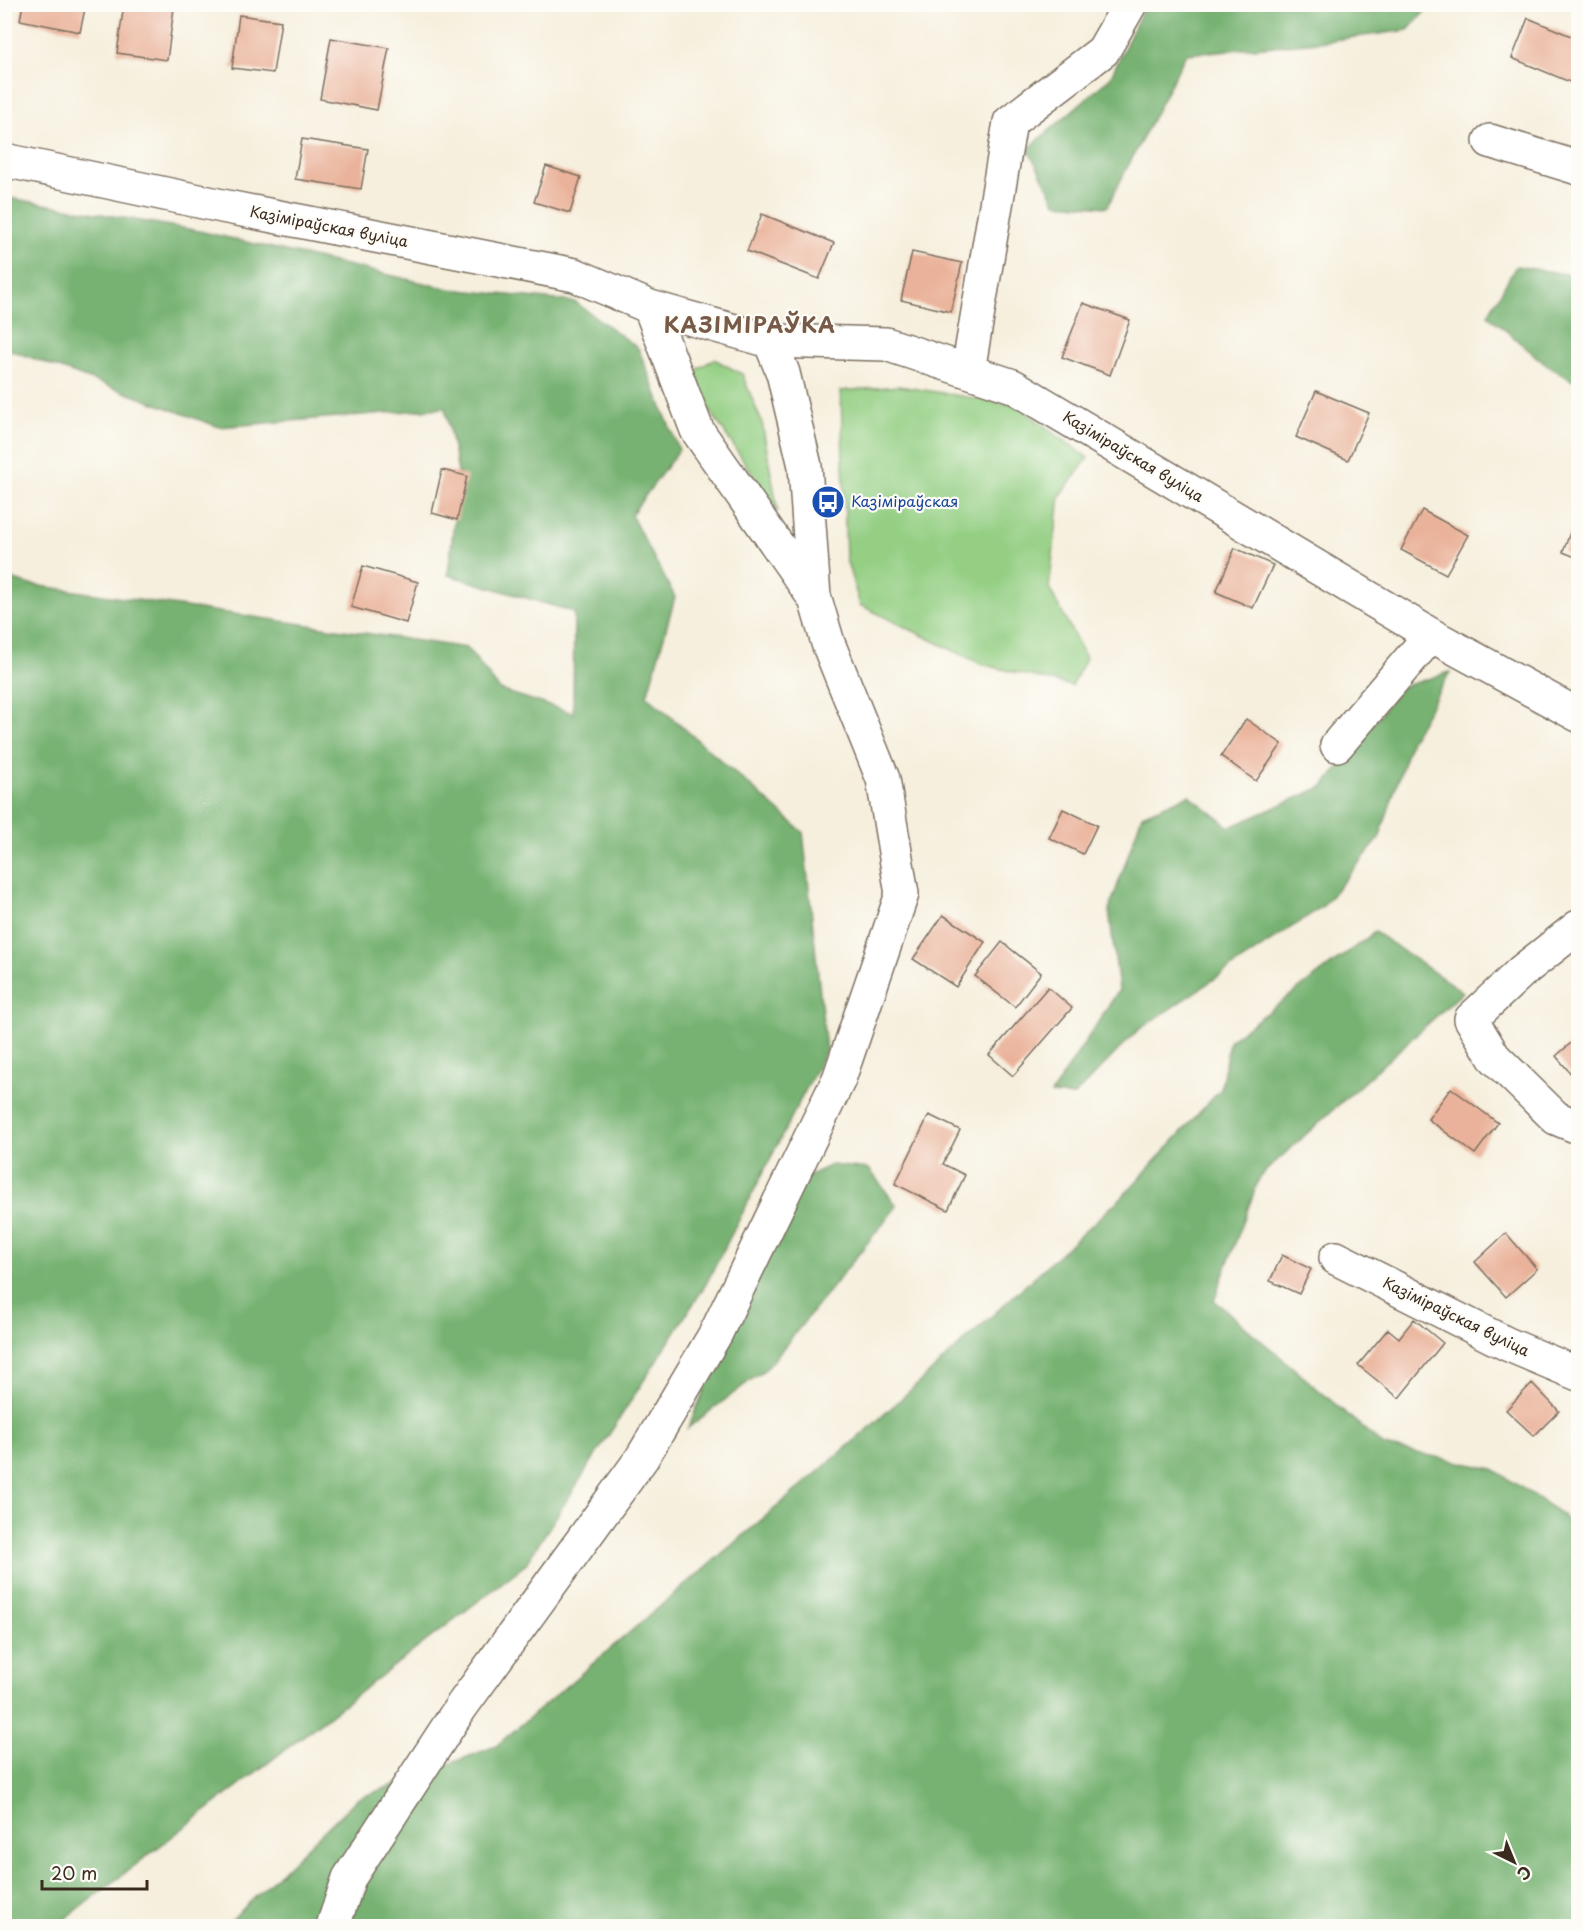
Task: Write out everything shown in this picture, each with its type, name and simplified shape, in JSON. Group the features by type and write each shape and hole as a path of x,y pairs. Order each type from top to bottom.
{"street":[{"path":"968,371 1010,122 1104,51 1130,4"},
{"path":"1490,141 1578,168"},
{"name":"Казіміраўская вуліца","path":"4,160 227,207 575,275 650,307 770,341 886,344 1013,386 1431,635 1578,715"},
{"path":"650,307 697,430 814,599"},
{"path":"333,1926 349,1878 461,1707 642,1458 716,1333 839,1079 902,894 883,779 828,643 814,599 805,465 783,373 770,341"},
{"path":"1337,745 1431,635"},
{"path":"1578,927 1521,972 1471,1019 1494,1057 1556,1118 1578,1127"},
{"name":"Казіміраўская вуліца","path":"1336,1258 1507,1344 1578,1374"}],"green space":[{"path":"1145,5 1431,5 1408,30 1318,42 1186,54 1107,207 1056,203 1028,149 1110,78"},
{"path":"4,197 199,231 450,289 575,302 638,348 679,450 631,515 675,597 647,696 803,832 826,1050 706,1284 525,1565 56,1926 4,1926 5,577 27,584 467,648 500,690 573,713 574,612 448,575 459,477 445,408 219,427 5,348"},
{"path":"1516,266 1578,276 1578,384 1546,365 1488,315"},
{"path":"714,359 742,374 762,423 778,512 704,402 696,370"},
{"path":"899,386 1016,405 1088,458 1060,496 1049,588 1086,658 1072,686 981,664 860,605 846,559 841,391"},
{"path":"1450,672 1411,740 1379,839 1323,906 1137,1031 1074,1096 1051,1094 1119,990 1109,910 1142,815 1189,795 1230,827 1324,786 1402,687"},
{"path":"1375,932 1463,992 1260,1176 1214,1300 1384,1446 1493,1469 1563,1515 1578,1541 1578,1926 225,1926 357,1799 496,1746 867,1430 1123,1196 1221,1089 1229,1041"},
{"path":"831,1165 869,1169 897,1206 768,1367 688,1428 717,1360 804,1178"}],"building":[{"path":"23,4 86,4 80,32 20,20"},
{"path":"124,4 149,4 174,8 167,60 117,53"},
{"path":"239,15 281,21 273,73 232,68"},
{"path":"1528,18 1578,39 1577,85 1512,58"},
{"path":"331,38 389,48 377,110 320,99"},
{"path":"302,139 368,149 361,189 295,179"},
{"path":"546,166 581,177 570,213 534,202"},
{"path":"762,214 834,243 819,279 747,251"},
{"path":"912,252 962,263 951,312 901,300"},
{"path":"1083,303 1130,320 1110,375 1062,357"},
{"path":"1316,391 1369,413 1348,460 1296,437"},
{"path":"442,470 467,476 457,520 432,513"},
{"path":"1422,510 1468,535 1446,574 1401,550"},
{"path":"1578,511 1578,558 1563,552"},
{"path":"1235,548 1273,565 1253,608 1216,592"},
{"path":"363,566 418,582 406,623 351,607"},
{"path":"1246,719 1282,744 1256,781 1221,756"},
{"path":"1063,809 1097,825 1083,854 1049,838"},
{"path":"943,915 985,942 956,987 913,959"},
{"path":"1002,942 1041,973 1015,1007 975,976"},
{"path":"1048,987 1072,1008 1013,1076 989,1055"},
{"path":"1578,1037 1578,1082 1556,1056"},
{"path":"1451,1088 1498,1123 1475,1154 1428,1119"},
{"path":"929,1115 960,1130 943,1164 965,1175 948,1210 895,1184"},
{"path":"1506,1233 1537,1269 1506,1297 1475,1262"},
{"path":"1282,1255 1311,1269 1299,1294 1270,1281"},
{"path":"1414,1319 1443,1343 1399,1398 1358,1365 1388,1329 1399,1338"},
{"path":"1532,1383 1559,1411 1534,1436 1506,1410"}],"place":[{"name":"Казіміраўская","path":"828,502"}],"district":[{"name":"КАЗІМІРАЎКА","path":"750,326"}]}
